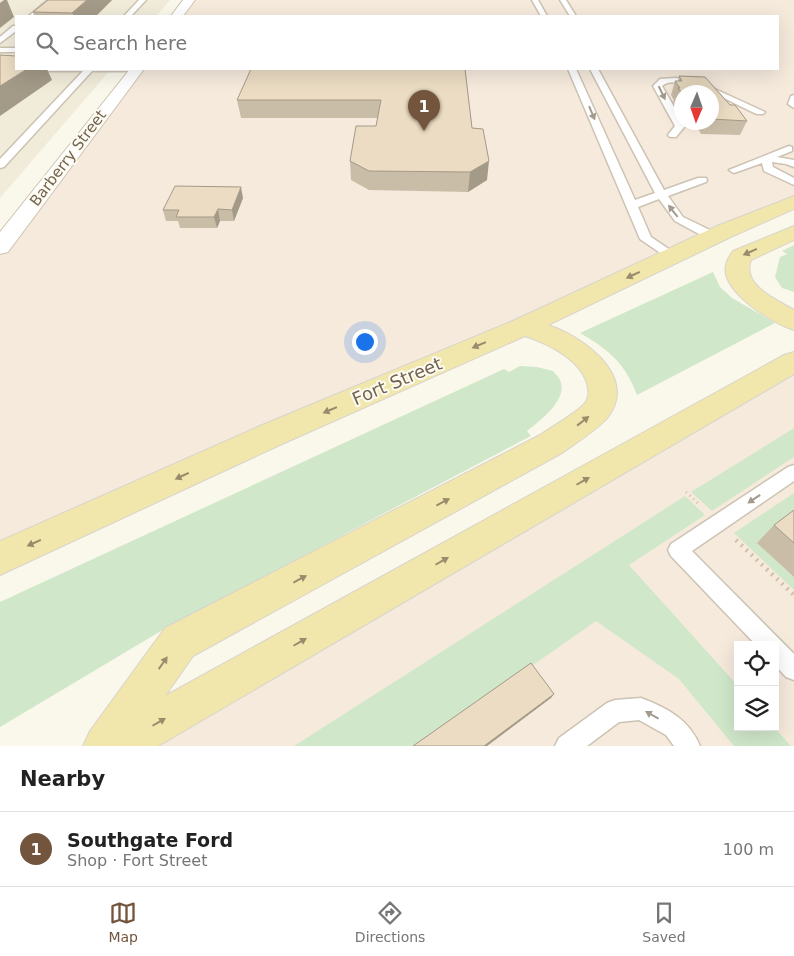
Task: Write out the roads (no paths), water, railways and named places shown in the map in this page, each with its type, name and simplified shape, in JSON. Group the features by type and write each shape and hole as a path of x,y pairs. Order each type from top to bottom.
{"main road":[{"name":"Fort Street","path":"0,558 271,435 524,326 714,236 794,202"},
{"path":"794,232 741,256 737,262 740,282 759,301 794,321"},
{"path":"105,746 179,642 258,602 551,444 597,410 603,394 601,381 596,370 583,356 562,342 550,335 524,326"},
{"path":"117,746 794,362"}],"street":[{"path":"178,15 190,0"},
{"name":"Barberry Street","path":"0,247 130,74"}],"lane":[{"path":"33,15 52,0"},
{"path":"129,15 143,0"},
{"path":"535,0 543,15"},
{"path":"563,0 571,15"},
{"path":"0,41 15,29"},
{"path":"0,50 15,50"},
{"path":"0,69 15,69"},
{"path":"0,165 89,70"},
{"path":"98,70 130,74"},
{"path":"572,70 646,239 673,256"},
{"path":"595,70 661,194 679,218 714,236"},
{"path":"80,80 96,80"},
{"path":"673,135 680,126 657,86 663,81 683,80 725,95 760,112"},
{"path":"794,98 792,104 794,105"},
{"path":"734,170 789,149"},
{"path":"766,159 788,161 794,164"},
{"path":"766,159 768,170 794,182"},
{"path":"632,206 702,180"},
{"path":"767,641 678,550 794,472"},
{"path":"779,654 794,669"},
{"path":"567,746 616,711 641,709 674,727 688,746"}],"place":[{"name":"Southgate Ford","path":"424,131"}]}
